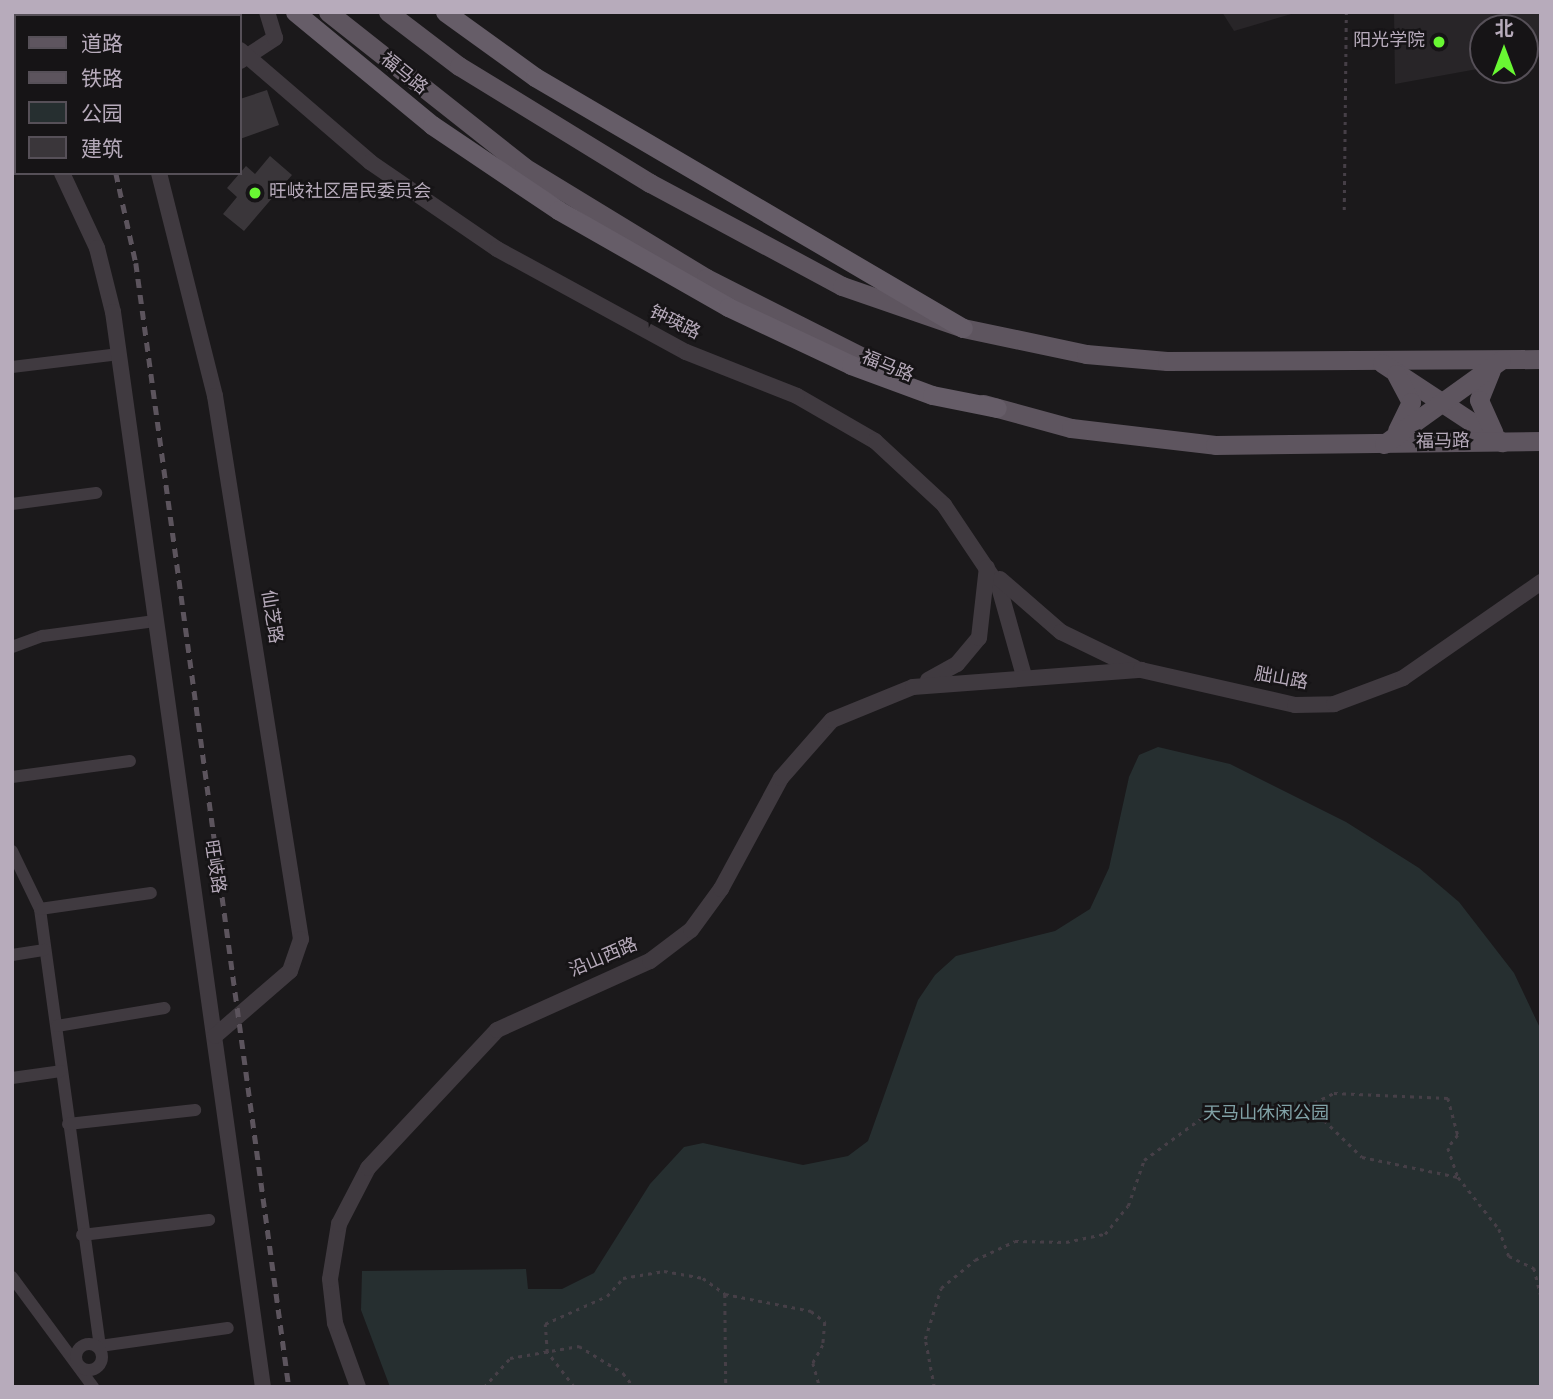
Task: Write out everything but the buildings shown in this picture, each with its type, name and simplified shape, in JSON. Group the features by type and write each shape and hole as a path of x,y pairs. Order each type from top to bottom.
{"highway":[{"path":"295,12 357,65 558,210 728,307 862,369 932,395 997,408"},
{"path":"445,12 535,77 963,328"},
{"path":"466,12 535,77"}],"main road":[{"name":"福马路","path":"328,12 524,167 706,278 875,365 997,408 1071,428 1189,443 1384,444 1541,441"},
{"path":"388,12 459,66 650,183 842,286 963,328 1086,354 1243,364 1541,359"},
{"path":"1384,444 1502,360"},
{"path":"1502,360 1484,377 1479,400 1484,422 1502,442"},
{"path":"1382,363 1502,442"},
{"path":"1382,363 1402,379 1410,402 1402,425 1384,444"}],"street":[{"path":"242,60 275,38 267,12"},
{"name":"钟瑛路","path":"242,52 370,162 497,249 686,352 797,396 912,471 987,565 1007,607 1024,676"},
{"name":"旺岐路","path":"63,175 97,248 119,354 263,1387"},
{"name":"仙芝路","path":"160,175 215,396 301,939 290,971 215,1036"},
{"path":"12,367 119,354"},
{"path":"12,504 96,493"},
{"path":"987,565 1043,620 1141,670"},
{"path":"913,687 957,664 979,638 987,565"},
{"name":"胐山路","path":"1024,676 1141,670 1295,705 1334,704 1403,678 1541,582"},
{"path":"12,647 43,636 155,621"},
{"name":"沿山西路","path":"358,1387 332,1309 331,1265 344,1211 374,1158 497,1030 650,961 681,940 712,905 772,793 814,736 860,704 913,687 1024,676"},
{"path":"12,777 130,761"},
{"path":"12,851 40,909 82,1236 100,1346 97,1367 78,1365"},
{"path":"40,909 151,893"},
{"path":"12,954 45,950"},
{"path":"57,1026 165,1008"},
{"path":"12,1078 61,1071"},
{"path":"68,1124 195,1110"},
{"path":"82,1236 209,1220"},
{"path":"12,1277 93,1387"},
{"path":"78,1365 79,1349 228,1328"}],"path":[{"path":"1344,210 1346,12"},
{"path":"1290,1114 1334,1093 1448,1098 1458,1135 1448,1148 1458,1177 1499,1229 1509,1256 1534,1268 1541,1296"},
{"path":"934,1387 925,1339 942,1288 975,1260 1015,1241 1105,1234 1128,1206 1144,1160 1211,1111 1290,1114 1324,1119 1362,1157 1458,1177"},
{"path":"574,1387 547,1352 545,1324 607,1296 623,1278 664,1271 702,1278 725,1294 811,1311 825,1322 823,1345 813,1363 820,1387"},
{"path":"725,1294 726,1387"},
{"path":"484,1387 510,1358 579,1346 623,1373 634,1387"}],"shaded area":[{"path":"1222,12 1298,12 1234,31"},
{"name":"阳光学院","path":"1394,12 1541,12 1541,57 1539,14 1469,14 1469,71 1395,84"}],"green space":[{"name":"天马山休闲公园","path":"1158,747 1230,764 1346,822 1419,868 1459,902 1514,973 1541,1030 1541,1387 390,1387 361,1310 362,1271 526,1269 528,1289 562,1289 594,1273 650,1184 684,1147 703,1143 803,1165 848,1156 868,1141 918,1000 935,975 956,956 1055,931 1090,909 1109,868 1129,777 1139,755"}],"railway":[{"path":"116,175 136,263 289,1387"}],"place":[{"name":"阳光学院","path":"1439,42"},
{"name":"旺岐社区居民委员会","path":"255,193"}]}
